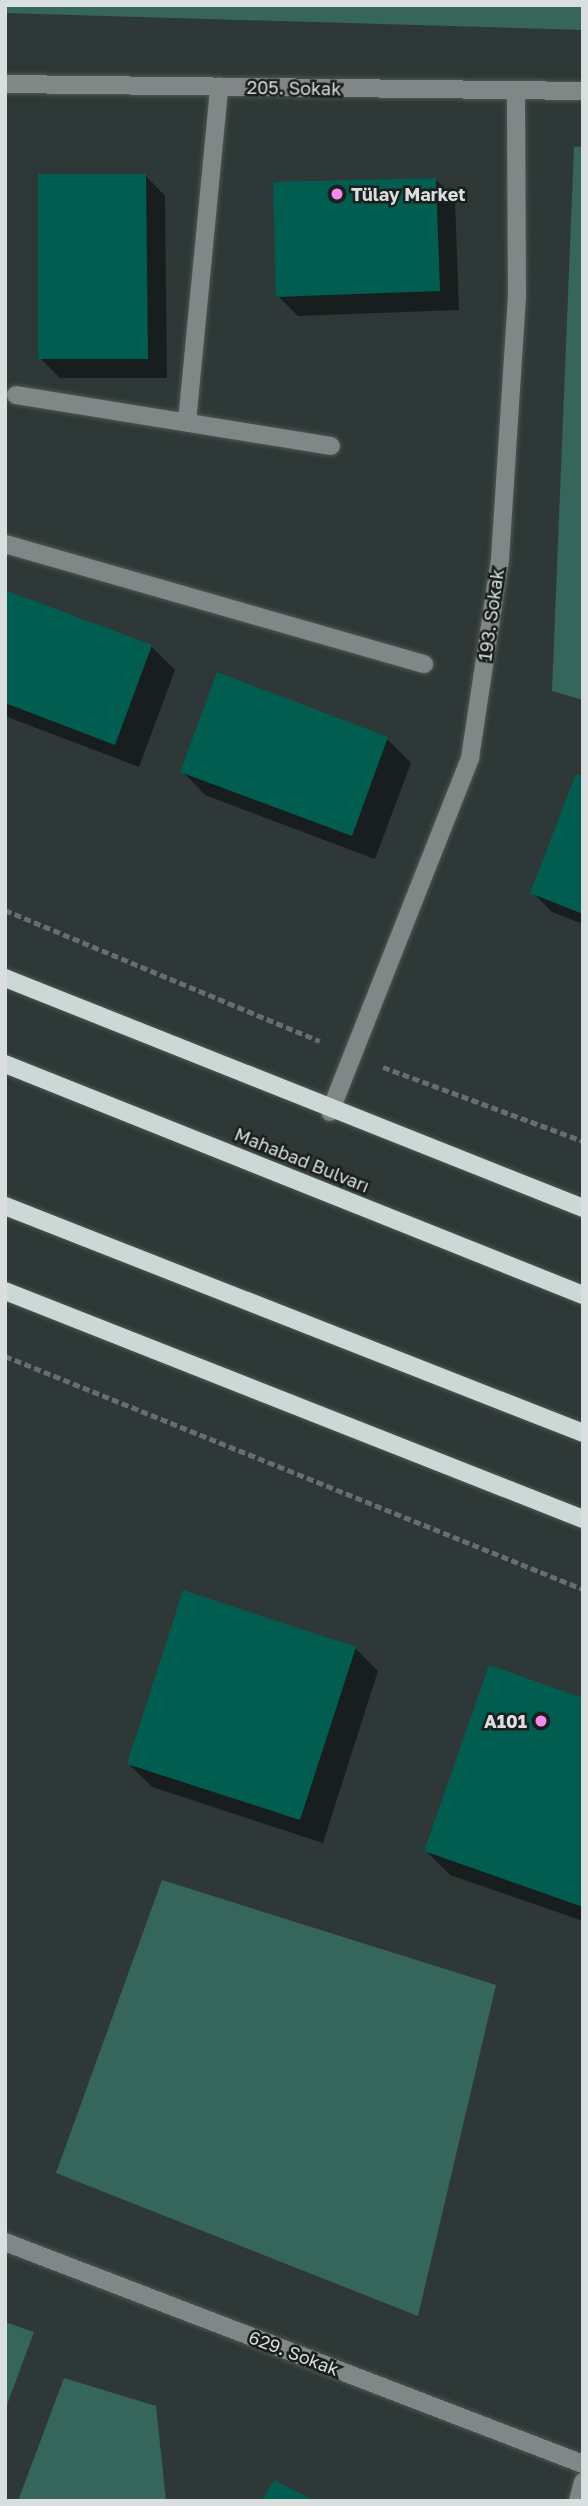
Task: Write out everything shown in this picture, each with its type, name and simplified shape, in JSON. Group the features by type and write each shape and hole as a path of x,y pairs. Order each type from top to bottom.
{"main road":[{"path":"5,978 330,1112 583,1208"},
{"name":"Mahabad Bulvarı","path":"5,1064 583,1295"},
{"path":"5,1206 583,1433"},
{"path":"5,1291 583,1519"}],"street":[{"name":"205. Sokak","path":"5,84 583,91"},
{"path":"187,422 219,87"},
{"name":"193. Sokak","path":"330,1112 470,758 501,545 517,296 516,90"},
{"path":"16,395 331,446"},
{"path":"5,544 424,664"},
{"name":"629. Sokak","path":"5,2242 583,2464"},
{"path":"578,2501 583,2482"}],"path":[{"path":"5,910 354,1056 583,1141"},
{"path":"5,1356 583,1589"}],"green space":[{"path":"5,5 583,5 583,30 5,13"},
{"path":"583,146 583,700 552,691 574,147"},
{"path":"162,1880 496,1985 418,2316 56,2173"},
{"path":"5,2322 34,2332 5,2410"},
{"path":"64,2378 156,2406 166,2501 18,2501"}],"building":[{"path":"38,174 146,174 148,359 38,359"},
{"path":"436,178 440,291 276,297 273,182"},
{"path":"5,590 152,645 115,745 5,703"},
{"path":"217,672 388,737 352,836 180,772"},
{"path":"576,774 583,776 583,914 530,893"},
{"path":"183,1590 356,1647 300,1820 127,1764"},
{"path":"489,1665 583,1698 583,1907 424,1851"},
{"path":"274,2480 315,2501 262,2501"}],"place":[{"name":"Tülay Market","path":"337,194"},
{"name":"A101","path":"541,1721"}]}
